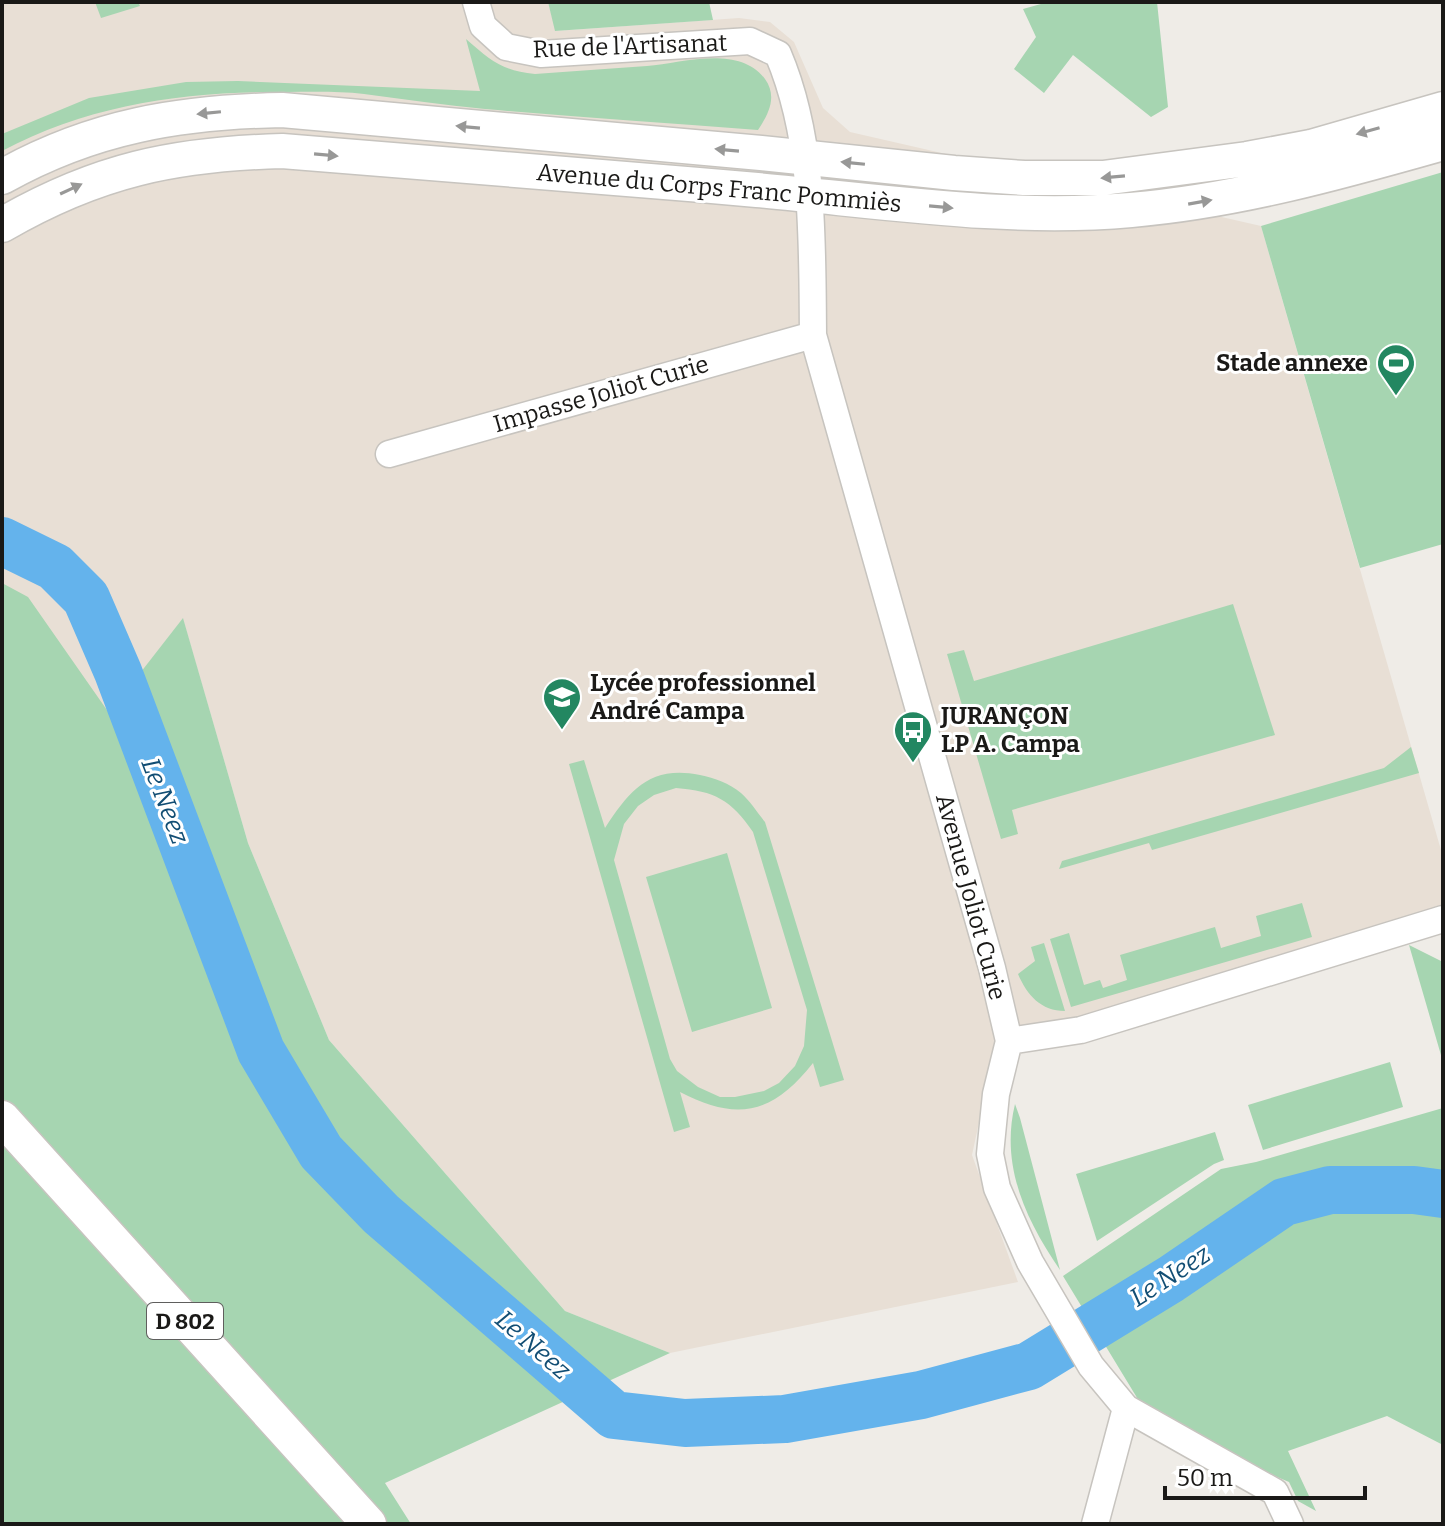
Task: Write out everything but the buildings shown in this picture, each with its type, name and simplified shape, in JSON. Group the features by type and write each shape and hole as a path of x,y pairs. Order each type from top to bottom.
{"main road":[{"name":"Avenue du Corps Franc Pommiès","path":"2,225 84,183 173,159 224,153 282,151 806,176 954,173 1024,178 1103,178 1247,159 1311,147 1443,109"},
{"name":"Avenue du Corps Franc Pommiès","path":"2,177 44,156 125,127 166,118 282,110 806,176 1013,212 1068,213 1221,199 1342,172 1443,143"},
{"name":"D 802","path":"2,1118 369,1524"}],"street":[{"name":"Rue de l'Artisanat","path":"476,2 483,26 506,47 541,54 750,41 778,54 790,81 801,123 806,176"},
{"name":"Avenue Joliot Curie","path":"806,176 813,335 992,968 1009,1041"},
{"name":"Impasse Joliot Curie","path":"389,454 813,335"},
{"path":"1294,1521 1275,1492 1126,1408 1091,1366 1030,1262 997,1188 990,1154 996,1094 1009,1041 1081,1030 1443,919"},
{"path":"1095,1524 1126,1408"}],"shaded area":[{"path":"2,2 548,2 556,31 739,18 770,22 794,42 823,108 850,132 1261,226 1443,857 1443,919 1081,1030 998,1033 972,1155 1018,1282 670,1353 565,1311 329,1040 248,843 183,619 109,714 2,807"}],"green space":[{"path":"95,2 138,2 140,6 101,18"},
{"path":"548,2 709,2 713,20 555,31"},
{"path":"1048,2 1157,2 1168,107 1151,117 1073,55 1044,93 1014,69 1036,37 1023,9"},
{"path":"466,39 497,63 535,74 709,58 741,62 754,68 765,79 771,92 770,106 758,130 485,109 354,93 211,94 104,111 35,135 2,151 2,134 89,98 186,82 238,81 480,91"},
{"path":"1443,172 1443,544 1360,568 1261,226"},
{"path":"2,583 28,597 109,713 183,618 248,843 329,1040 565,1311 670,1353 385,1483 411,1524 2,1524"},
{"path":"1233,604 1275,735 1012,810 1018,834 1001,839 947,654 964,650 974,681"},
{"path":"1411,747 1419,773 1152,850 1149,843 1059,869 1062,861 1384,768"},
{"path":"584,760 605,828 633,792 655,777 668,774 683,773 716,779 736,789 747,800 765,822 844,1080 820,1087 813,1063 783,1093 753,1108 719,1107 680,1092 690,1127 674,1132 569,764","holes":["676,788 721,799 737,812 753,832 807,1010 804,1046 795,1066 779,1083 764,1091 720,1097 698,1087 677,1071 670,1059 614,860 624,824 638,806 654,795"]},
{"path":"727,853 772,1008 692,1032 646,877"},
{"path":"1302,903 1312,937 1071,1007 1050,939 1069,933 1084,985 1100,980 1103,988 1127,980 1120,955 1215,927 1221,948 1261,936 1256,916"},
{"path":"1044,943 1065,1011 1042,1005 1026,989 1018,974 1035,961 1031,947"},
{"path":"1409,945 1443,962 1443,1062"},
{"path":"1390,1062 1403,1107 1263,1150 1248,1105"},
{"path":"1015,1104 1060,1270 1037,1232 1019,1192 1011,1149"},
{"path":"1443,1108 1443,1445 1387,1416 1288,1451 1316,1511 1298,1501 1289,1482 1253,1467 1139,1401 1063,1276 1221,1169 1256,1162"},
{"path":"1215,1132 1224,1160 1097,1241 1076,1174"}],"waterway":[{"name":"Le Neez","path":"2,541 55,567 86,598 118,672 261,1051 321,1152 381,1214 614,1415 685,1423 785,1419 921,1395 1029,1366 1171,1279 1284,1202 1330,1190 1414,1190 1443,1194"}],"place":[{"name":"Stade annexe","path":"1396,397"},
{"name":"Lycée professionnel André Campa","path":"562,731"},
{"name":"JURANÇON LP A. Campa","path":"913,764"}]}
